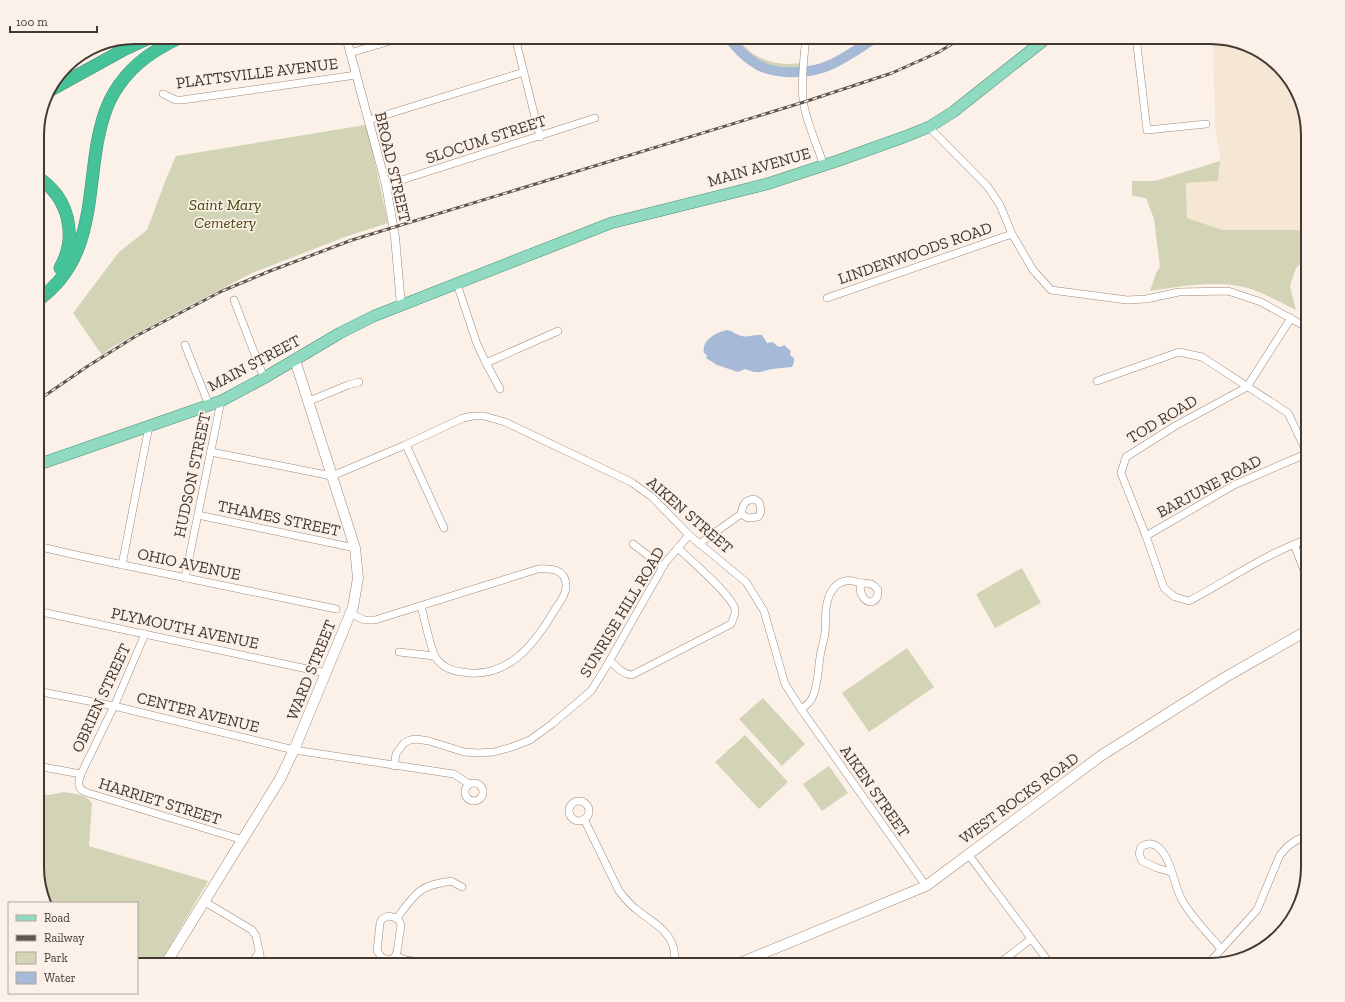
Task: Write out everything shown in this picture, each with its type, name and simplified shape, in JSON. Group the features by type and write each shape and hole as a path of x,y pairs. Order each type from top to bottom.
{"highway":[{"path":"59,86 136,44"},
{"path":"44,295 64,275 80,244 87,218 100,128 113,94 123,79 141,61 154,51 168,44"},
{"path":"44,183 52,189 62,203 68,221 70,235 67,252 61,268 50,282 44,287"}],"main road":[{"name":"MAIN AVENUE","path":"457,284 611,224 767,184 824,166 929,127 953,112 1039,44"},
{"name":"MAIN STREET","path":"44,463 221,401 264,378 349,328 401,305 457,284"},
{"name":"WARD STREET","path":"169,958 280,779 294,750 326,673 355,598 358,578 355,548 307,402 295,360"},
{"name":"WEST ROCKS ROAD","path":"753,958 926,886 1102,755 1224,678 1301,634"}],"street":[{"name":"BROAD STREET","path":"348,44 386,185 396,237 401,305"},
{"path":"350,53 380,44"},
{"path":"517,44 540,137"},
{"path":"805,44 803,84 804,102 824,166"},
{"path":"1137,44 1147,130 1206,124"},
{"path":"368,120 524,72"},
{"name":"PLATTSVILLE AVENUE","path":"163,94 176,100 182,100 356,75"},
{"name":"SLOCUM STREET","path":"386,185 540,137 595,118"},
{"path":"929,127 988,187 1000,205 1012,234 1033,270 1051,290 1126,300 1146,299 1178,292 1228,291 1262,302 1301,324"},
{"name":"LINDENWOODS ROAD","path":"827,298 1012,234"},
{"path":"457,284 477,344 500,389"},
{"path":"234,300 264,378"},
{"name":"TOD ROAD","path":"1291,318 1247,387 1175,426 1126,457 1121,473 1146,536 1164,588 1175,597 1189,601 1260,560 1294,544"},
{"path":"486,363 558,331"},
{"path":"185,345 209,405"},
{"path":"1097,381 1179,352 1202,357 1288,413 1301,439"},
{"path":"307,402 359,382"},
{"name":"HUDSON STREET","path":"185,578 221,401"},
{"name":"AIKEN STREET","path":"332,476 468,417 484,416 495,418 631,482 652,497 689,535 746,582 764,611 785,684 801,710 926,886"},
{"path":"122,565 149,426"},
{"path":"406,445 444,528"},
{"path":"211,452 332,476"},
{"name":"BARJUNE ROAD","path":"1146,536 1234,485 1301,456"},
{"path":"699,544 741,514"},
{"name":"THAMES STREET","path":"198,515 355,548"},
{"name":"SUNRISE HILL ROAD","path":"394,766 396,754 404,743 416,739 428,741 464,752 494,752 512,747 530,740 574,706 591,691 663,567 689,535"},
{"path":"1301,542 1294,544 1301,562"},
{"path":"633,544 663,567"},
{"name":"OHIO AVENUE","path":"44,548 336,609"},
{"path":"610,660 621,672 627,675 632,675 731,624 734,618 735,610 728,598 678,548"},
{"path":"350,613 364,620 372,620 538,569 555,569 560,572 566,582 566,591 549,620 531,645 514,660 496,669 480,673 470,673 450,669 441,664 434,656 421,606"},
{"path":"801,710 810,702 816,687 825,632 828,598 834,587 840,582 847,580 863,584"},
{"name":"PLYMOUTH AVENUE","path":"44,612 326,673"},
{"name":"OBRIEN STREET","path":"81,774 114,706 146,634"},
{"path":"399,652 434,656"},
{"name":"CENTER AVENUE","path":"44,692 114,706 294,750 454,774 469,784"},
{"name":"HARRIET STREET","path":"44,767 81,774 78,780 79,785 81,790 85,792 243,840"},
{"path":"584,819 619,890 635,909 661,927 669,938 673,948 674,958"},
{"path":"1213,958 1257,910 1280,855 1287,847 1301,838"},
{"path":"1171,872 1151,866 1142,861 1139,854 1141,846 1152,844 1159,847 1169,862 1178,891 1187,908 1221,949"},
{"path":"968,854 1046,958"},
{"path":"397,918 411,900 420,891 428,886 451,880 462,886"},
{"path":"205,902 252,930 256,936 260,958"},
{"path":"383,958 378,955 377,951 380,923 382,919 388,916 397,918 400,921 401,925 396,956 401,958"},
{"path":"1006,958 1031,939"},
{"path":"255,958 259,952"}],"shaded area":[{"path":"1213,44 1239,49 1255,56 1278,75 1292,95 1298,112 1301,135 1301,230 1223,230 1187,218 1186,183 1218,181 1220,156 1215,126"}],"green space":[{"path":"734,44 742,44 757,56 769,61 781,64 806,62 806,67 800,69 779,69 766,66 747,56"},
{"name":"Saint Mary Cemetery","path":"365,125 370,139 388,223 345,237 252,273 141,331 111,348 102,355 73,313 119,252 147,230 176,156"},
{"path":"1220,161 1218,181 1186,183 1187,218 1223,230 1301,230 1301,264 1296,268 1290,286 1296,310 1257,291 1227,284 1201,284 1150,291 1156,273 1160,267 1154,219 1146,198 1132,196 1132,181 1155,181"},
{"path":"1022,568 1041,603 995,628 976,594"},
{"path":"907,648 934,687 869,732 842,693"},
{"path":"763,698 805,744 782,766 739,719"},
{"path":"745,735 788,782 759,809 715,762"},
{"path":"829,766 848,793 822,811 803,784"},
{"path":"64,792 76,794 83,796 92,803 89,846 208,881 163,958 138,958 138,902 51,902 44,873 44,795"}],"water":[{"path":"727,330 744,336 762,335 767,343 773,342 777,346 781,347 784,345 791,351 790,355 794,358 792,367 760,372 745,369 738,372 717,365 706,358 707,355 704,353 705,345 714,335"}],"waterway":[{"path":"734,44 745,56 760,66 769,69 791,72 802,72 823,68 849,55 866,44"}],"railway":[{"path":"44,396 136,336 222,291 270,271 352,240 804,102 892,73 939,52 952,44"}]}
